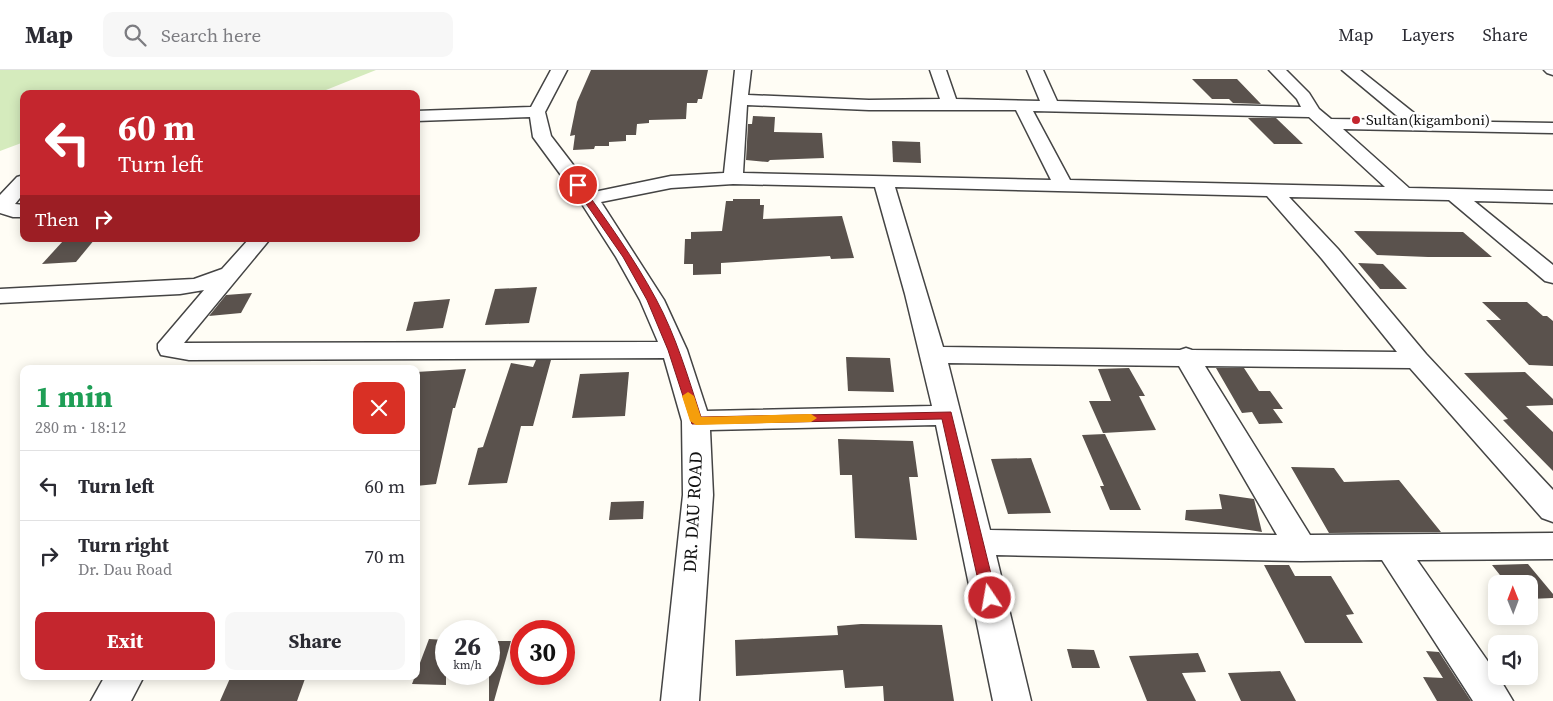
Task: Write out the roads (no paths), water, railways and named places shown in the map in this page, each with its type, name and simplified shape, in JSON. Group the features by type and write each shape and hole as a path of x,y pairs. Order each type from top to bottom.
{"street":[{"path":"420,116 537,112 559,70"},
{"path":"733,178 739,100 744,70"},
{"path":"938,70 950,104"},
{"path":"1035,70 1051,107"},
{"path":"1277,70 1303,96 1313,112 1329,124 1403,193"},
{"path":"1350,70 1419,125"},
{"path":"739,100 843,104 950,104 1313,112"},
{"path":"1022,106 1063,185"},
{"name":"DR. DAU ROAD","path":"537,112 542,137 588,198 627,257 652,300 674,350 696,421 698,495 680,701"},
{"path":"1329,124 1553,128"},
{"path":"588,198 671,182 733,178 1553,197"},
{"path":"883,181 933,355 1012,701"},
{"path":"20,185 6,200 4,207 13,212 20,211"},
{"path":"1272,190 1330,254 1417,360 1553,510"},
{"path":"1453,194 1553,276"},
{"path":"258,242 170,344 170,349 189,352 322,360 674,350"},
{"path":"0,296 180,287 197,285 232,273"},
{"path":"933,355 1186,356 1417,360"},
{"path":"1186,356 1301,548"},
{"path":"696,421 947,414"},
{"path":"977,542 1301,548 1553,546"},
{"path":"1391,547 1494,701"},
{"path":"110,701 123,680"}],"place":[{"name":"Sultan(kigamboni)","path":"1356,120"}]}
